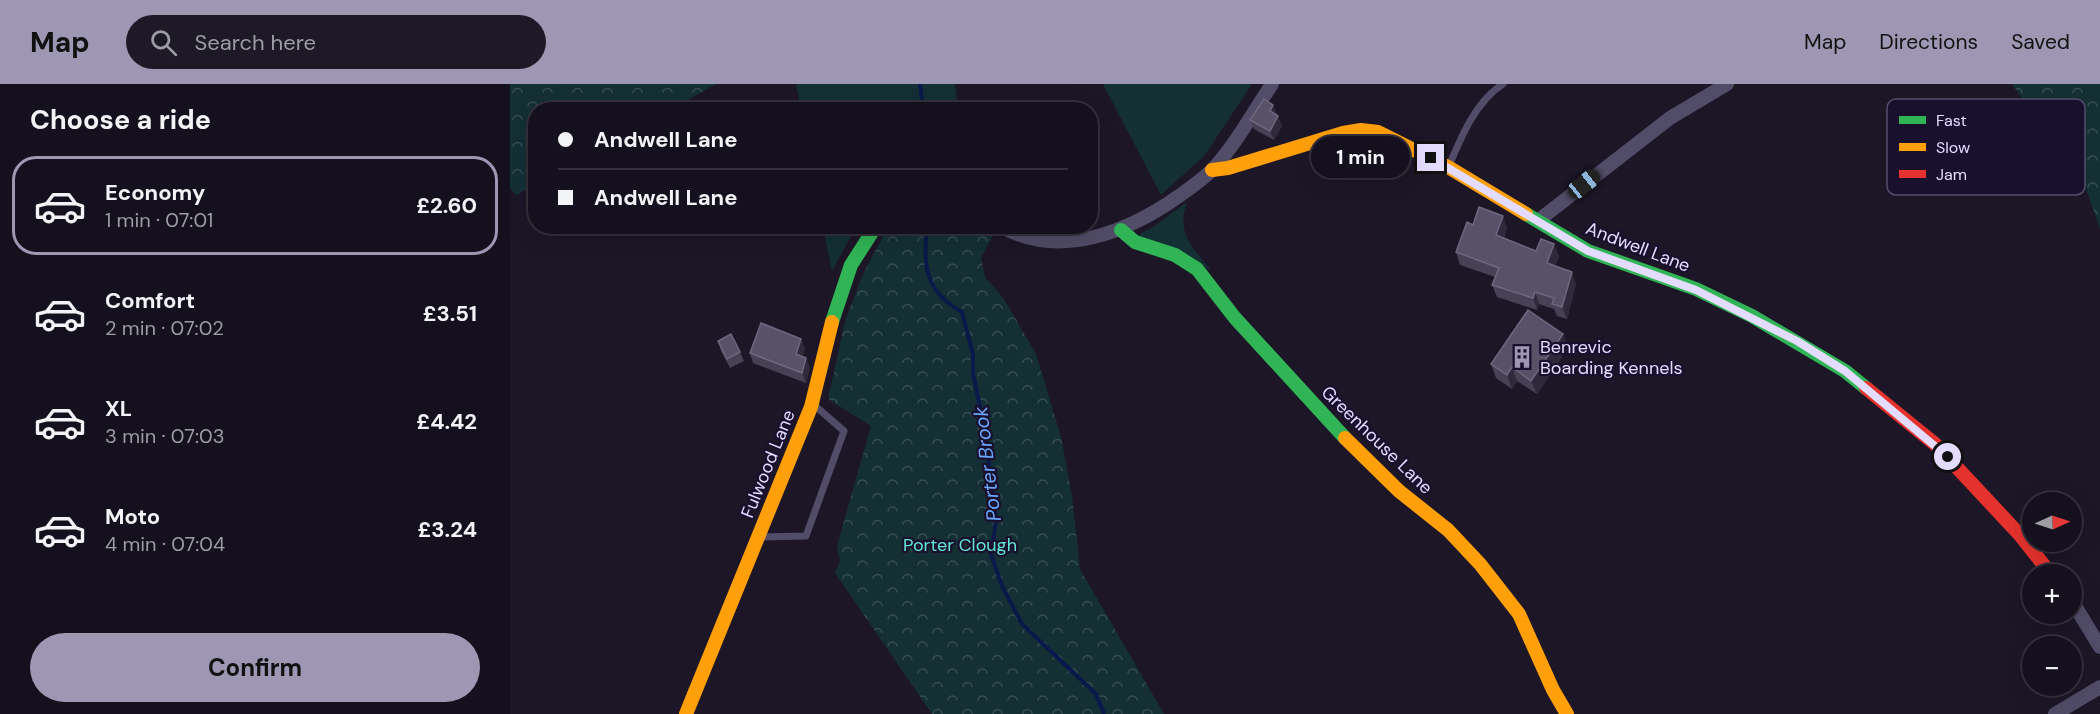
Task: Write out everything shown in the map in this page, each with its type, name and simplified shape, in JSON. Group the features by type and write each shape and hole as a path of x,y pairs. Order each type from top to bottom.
{"street":[{"path":"1018,234 1025,237 1063,240 1093,238 1121,231 1168,204 1212,170 1272,84"},
{"path":"1539,220 1670,118 1727,84"},
{"name":"Andwell Lane","path":"1212,170 1227,168 1361,130 1378,132 1448,166 1588,251 1696,290 1752,316 1845,371 1935,444 2019,534 2043,564"},
{"name":"Greenhouse Lane","path":"1121,231 1128,238 1175,255 1197,269 1235,318 1338,431 1399,491 1448,530 1480,564 1519,614 1553,690 1567,714"},
{"name":"Fulwood Lane","path":"686,714 812,404 820,380 838,302 851,265 871,234"},
{"path":"2082,617 2100,647"},
{"path":"2055,714 2100,687"}],"lane":[{"path":"1448,166 1461,138 1484,101 1492,91 1503,84"},
{"path":"758,537 806,536 844,431 812,404"}],"green space":[{"path":"510,84 716,84 684,102 528,102 528,189 516,195 510,188"},
{"path":"796,84 955,84 957,102 800,102"},
{"path":"1103,84 1252,84 1205,155 1161,195"},
{"path":"2012,84 2100,84 2100,229 2085,186 2085,99 2023,99"},
{"path":"1187,202 1183,222 1185,231 1192,247 1211,270 1136,236 1153,227"},
{"path":"824,234 852,234 832,271"},
{"name":"Porter Clough","path":"884,234 993,235 981,258 985,277 1004,299 1036,354 1061,437 1072,496 1080,569 1164,714 932,714 835,573 840,561 837,546 871,426 828,399 845,321 863,274"}],"building":[{"path":"1264,99 1273,105 1270,111 1278,116 1270,131 1250,120"},
{"path":"1479,207 1503,216 1496,235 1536,251 1541,239 1554,244 1547,263 1572,272 1562,307 1552,304 1554,298 1535,292 1533,298 1492,285 1499,268 1456,252 1467,222 1473,225"},
{"path":"1528,310 1563,334 1531,381 1512,367 1507,375 1491,364"},
{"path":"761,323 801,339 796,354 806,358 802,373 750,353"},
{"path":"731,334 740,352 727,359 718,341"}],"waterway":[{"name":"Porter Brook","path":"920,84 922,102"},
{"name":"Porter Brook","path":"926,234 925,253 929,276 940,295 962,312 973,354 973,373 985,431 996,521 991,554 1002,586 1022,624 1096,694 1104,714"}],"traffic: fast":[{"path":"1526,214 1588,251 1696,289 1752,316 1845,371 1866,388"},
{"path":"1121,230 1135,242 1175,255 1197,269 1235,318 1345,438"},
{"path":"832,322 851,265 871,234"}],"traffic: slow":[{"path":"1212,170 1228,168 1343,133 1361,130 1378,132 1448,167 1526,214"},
{"path":"686,714 811,407 832,322"},
{"path":"1345,438 1399,491 1448,530 1480,564 1519,614 1553,690 1567,714"}],"traffic: jam":[{"path":"1866,388 1935,444 2019,534 2043,564"}],"place":[{"name":"Benrevic Boarding Kennels","path":"1522,357"}],"route":[{"path":"1431,158 1588,251 1696,290 1752,316 1797,341 1845,371 1948,457"}]}
